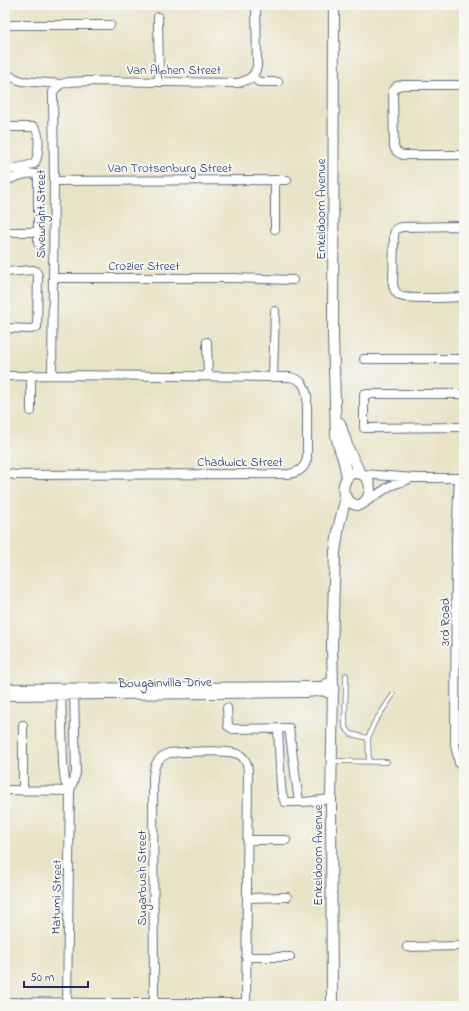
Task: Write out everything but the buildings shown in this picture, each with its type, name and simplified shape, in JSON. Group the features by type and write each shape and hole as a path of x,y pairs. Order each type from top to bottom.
{"street":[{"path":"256,5 257,66 254,75 259,82 278,82"},
{"name":"Enkeldoorn Avenue","path":"332,1006 332,705 329,688 332,671 334,552 346,497 344,489 347,477 338,444 334,391 334,5"},
{"path":"158,17 159,82"},
{"path":"5,25 110,25"},
{"name":"Van Alphen Street","path":"61,84 88,81 238,83 247,80 254,75"},
{"path":"12,76 22,80 61,84"},
{"name":"Sivewright Street","path":"52,375 54,181 53,98 56,88 61,84"},
{"path":"464,84 403,85 397,86 393,92 394,147 398,154 464,155"},
{"path":"5,127 34,127 37,129 38,155 34,164 5,171"},
{"path":"5,181 26,174 38,175 38,243"},
{"path":"275,180 275,229"},
{"name":"Van Trotsenburg Street","path":"54,181 287,180"},
{"path":"464,226 402,227 396,229 394,234 393,285 395,292 400,296 410,298 464,297"},
{"path":"5,232 38,232"},
{"path":"5,272 32,270 36,271 38,276 37,327 31,329 5,328"},
{"name":"Crozier Street","path":"53,278 234,278 293,280"},
{"path":"273,376 275,311"},
{"path":"207,342 208,376"},
{"path":"364,359 464,359"},
{"path":"31,375 31,411"},
{"name":"Chadwick Street","path":"5,378 9,376 31,375 290,377 299,380 305,387 307,396 307,459 306,465 302,470 289,474 15,475 5,473"},
{"path":"464,394 364,394 364,428 464,427"},
{"name":"Enkeldoorn Avenue","path":"336,414 348,448 361,474 368,479 370,490 369,495 362,504 339,525"},
{"path":"347,477 353,473 414,478 462,478"},
{"path":"346,497 351,502 362,504 390,486 414,478"},
{"name":"3rd Road","path":"462,478 456,540 455,745 459,763 464,769"},
{"name":"Bougainvilla Drive","path":"5,688 74,692 329,688"},
{"name":"Bougainvilla Drive","path":"5,696 62,692"},
{"name":"Matumi Street","path":"62,692 65,782 70,791"},
{"name":"Matumi Street","path":"68,1002 70,791 76,773 74,692"},
{"path":"227,708 226,723 233,729 289,728 299,802"},
{"path":"22,791 23,725"},
{"path":"278,728 282,794 286,802 331,799"},
{"name":"Sugarbush Street","path":"154,1002 153,777 154,765 161,756 176,753 236,753 242,756 247,764 248,772 248,840"},
{"path":"5,790 70,791"},
{"path":"5,1002 28,1004 68,1002 96,1005 154,1002 246,1004 248,840 286,840"},
{"path":"247,898 287,897"},
{"path":"407,947 464,946"},
{"path":"246,957 290,957"},
{"path":"48,1006 56,1002"}],"lane":[{"path":"346,675 345,727 351,734 368,738"},
{"path":"369,762 368,738 374,723 393,695"},
{"path":"332,761 387,762"}]}
